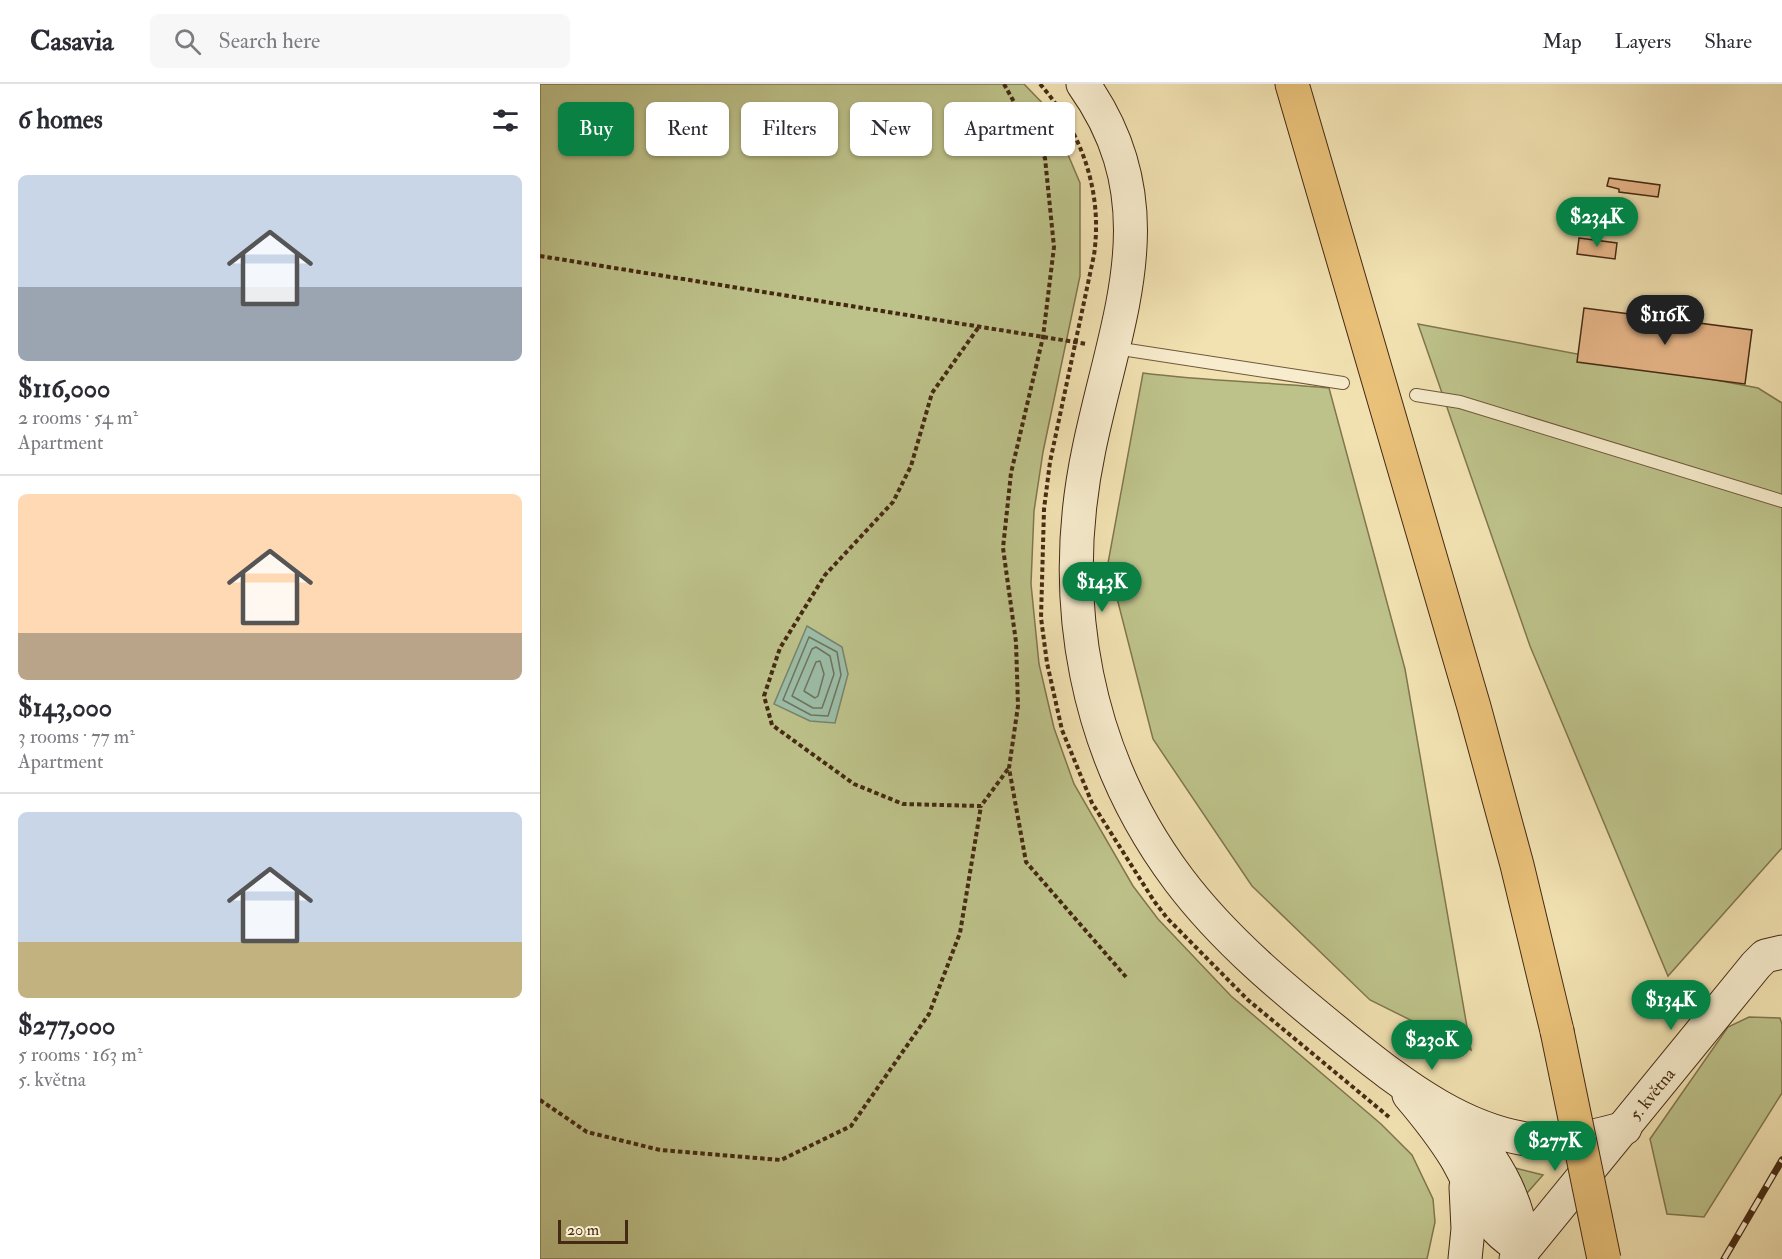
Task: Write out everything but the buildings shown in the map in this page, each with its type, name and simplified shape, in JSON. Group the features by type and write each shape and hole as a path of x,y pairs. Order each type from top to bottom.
{"main road":[{"path":"1292,84 1474,707 1517,865 1557,1031 1604,1259"}],"street":[{"path":"1083,84 1113,134 1131,197 1130,259 1083,482 1075,572 1082,661 1105,745 1143,826 1181,883 1228,936 1296,999 1396,1080 1443,1107 1495,1130 1540,1140 1572,1140 1625,1128"},
{"name":"5. května","path":"1520,1254 1625,1128 1771,963"},
{"path":"1396,1080 1434,1125 1489,1223 1520,1254"},
{"path":"1443,1107 1475,1139 1506,1185 1520,1218 1520,1254"},
{"path":"1465,1177 1468,1220 1465,1259"}],"lane":[{"path":"1111,348 1343,383"},
{"path":"1416,394 1460,402 1782,501"}],"path":[{"path":"1004,84 1045,158 1054,248 1043,337 1011,473 1003,548 1016,642 1018,706 1009,768 1026,862 1126,977"},
{"path":"1040,84 1073,133 1090,174 1096,201 1097,238 1050,462 1041,554 1041,618 1047,663 1062,730 1092,803 1154,902 1167,918 1248,1000 1391,1119"},
{"path":"540,256 1111,348"},
{"path":"978,328 932,393 911,466 893,502 825,575 780,648 764,696 772,725 854,784 903,804 981,806"},
{"path":"540,1100 587,1132 660,1149 781,1160 850,1126 929,1014 960,933 981,806 1009,768"}],"green space":[{"path":"540,84 1024,84 1041,102 944,102 944,156 1069,156 1080,183 1080,276 1043,452 1034,511 1031,584 1039,664 1054,728 1074,784 1133,886 1158,919 1231,996 1381,1124 1412,1155 1433,1199 1435,1222 1427,1259 540,1259"},
{"path":"1418,324 1758,388 1782,403 1782,848 1668,976 1530,646"},
{"path":"1143,373 1329,388 1405,669 1471,1050 1370,1000 1252,886 1153,739 1108,563"},
{"path":"1749,1017 1780,1018 1782,1024 1782,1093 1704,1217 1667,1214 1650,1139 1728,1027"},
{"path":"1515,1168 1543,1175 1527,1193 1511,1175"}],"water":[{"path":"807,626 842,647 848,674 835,723 810,721 774,704"}],"railway":[{"path":"1724,1259 1782,1160"}]}
